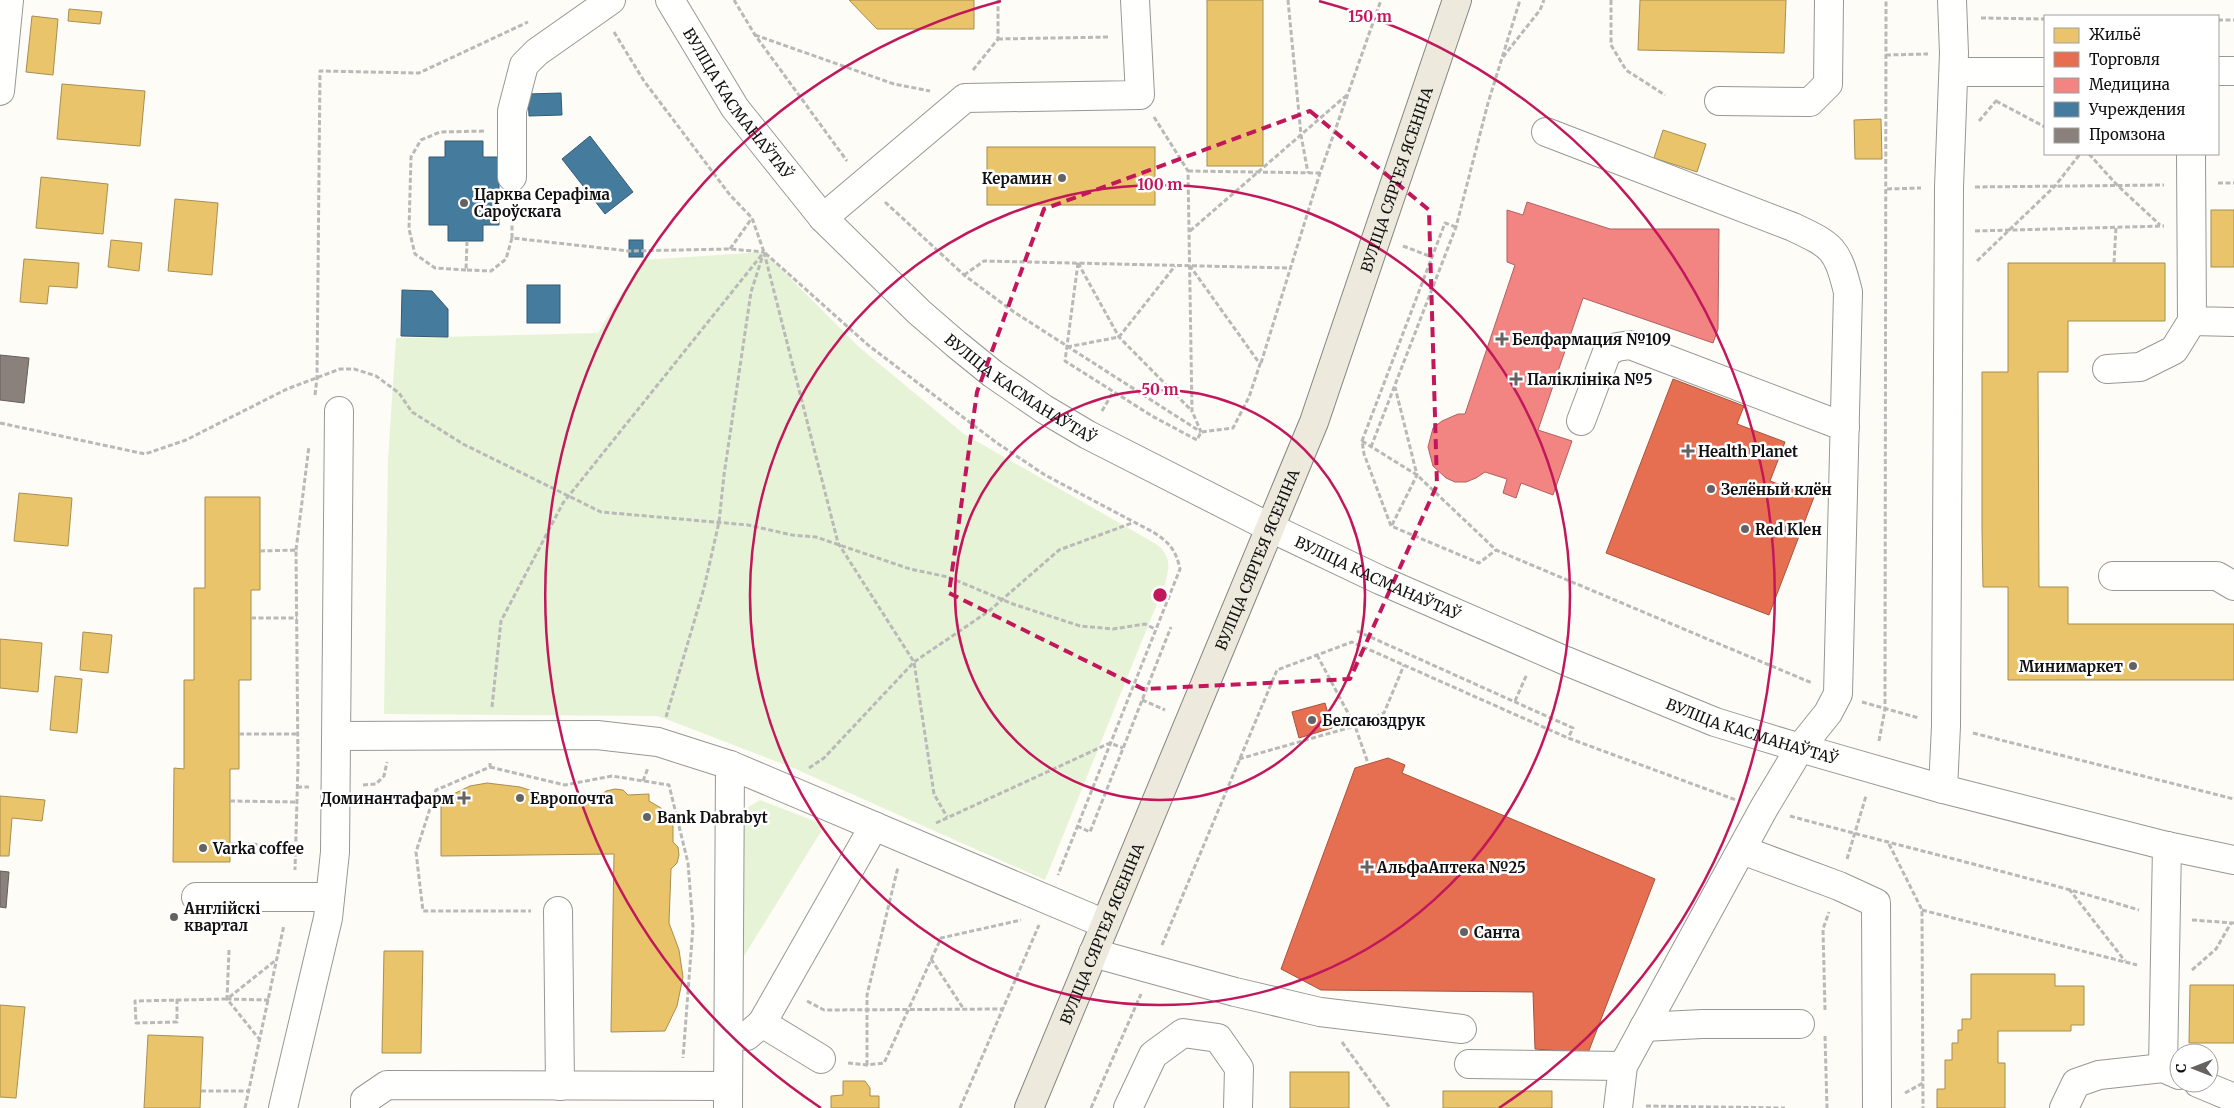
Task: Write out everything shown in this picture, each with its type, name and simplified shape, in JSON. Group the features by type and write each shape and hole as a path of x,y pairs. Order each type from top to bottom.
{"main road":[{"name":"ВУЛІЦА СЯРГЕЯ ЯСЕНІНА","path":"1029,1108 1314,422 1457,0"}],"street":[{"path":"0,91 9,0"},
{"name":"ВУЛІЦА КАСМАНАЎТАЎ","path":"670,0 735,108 823,218 919,312 993,374 1044,409 1088,435 1271,528 1380,580 1575,665 1716,722 1943,789 2167,846 2234,860"},
{"path":"823,218 958,97 1140,95 1135,0"},
{"path":"1719,101 1810,102 1828,84 1829,0"},
{"path":"512,177 512,111 524,65 537,52 605,4"},
{"path":"1943,789 1946,726 1949,187 1954,63 1953,9"},
{"path":"1954,63 2044,72"},
{"path":"2219,71 2234,71"},
{"path":"1546,132 1793,227 1826,243 1841,262 1848,292 1838,694 1828,713 1800,748 1764,808 1623,1066 1618,1107"},
{"path":"2107,368 2140,367 2174,350 2192,321 2191,155"},
{"path":"2192,321 2234,322"},
{"path":"1581,421 1607,352 1630,344 1845,427"},
{"path":"283,1108 328,918 335,852 339,411"},
{"path":"2113,576 2218,576 2234,586"},
{"path":"337,736 597,735 658,742 730,766 874,826 904,850 1046,908 1105,924"},
{"path":"365,1108 365,1100 387,1085 681,1086 728,1097 730,766"},
{"path":"728,1050 762,1024 874,826"},
{"path":"2167,846 2164,975 2169,1044"},
{"path":"1742,850 1839,886 1876,903 1877,1108"},
{"path":"196,897 330,897"},
{"path":"558,911 560,1086"},
{"path":"1093,953 1152,970 1320,1012 1462,1029"},
{"path":"762,1024 821,1059"},
{"path":"1644,1027 1702,1024 1800,1024"},
{"path":"1128,1108 1153,1055 1183,1034 1218,1038 1239,1068 1238,1108"},
{"path":"1468,1064 1623,1066"},
{"path":"2064,1108 2076,1083 2099,1075 2169,1072"},
{"path":"2219,1092 2234,1098"}],"path":[{"path":"755,35 894,84 958,97 998,38 998,0"},
{"path":"1288,0 1301,135 1308,173"},
{"path":"1067,347 1201,432 1233,428 1250,397 1320,173 1381,0"},
{"path":"1371,446 1456,227 1501,60 1520,0"},
{"path":"1501,60 1540,10 1544,0"},
{"path":"1611,0 1611,45 1626,70 1665,96"},
{"path":"1885,708 1886,0"},
{"path":"605,4 644,81 730,195 752,218 764,252 838,543 914,662 934,794 947,817"},
{"path":"1953,9 2044,19"},
{"path":"315,397 317,378 320,71 419,72 533,20"},
{"path":"2219,20 2234,20"},
{"path":"998,38 1136,37"},
{"path":"1886,55 1954,63"},
{"path":"1189,231 1348,94"},
{"path":"1140,95 1188,171 1192,412"},
{"path":"1996,101 2006,101"},
{"path":"1975,127 1996,101"},
{"path":"1996,101 2044,127"},
{"path":"512,130 440,132 421,140 411,157 409,229 415,254 435,268 491,271 506,259 512,238 512,177"},
{"path":"1972,266 2054,186 2079,155"},
{"path":"2090,155 2117,185 2160,226"},
{"path":"1188,171 1320,173"},
{"path":"1887,188 2168,185"},
{"path":"730,249 752,218"},
{"path":"1456,227 1445,223 1362,441 1364,454 1391,526 1479,563 1496,550"},
{"path":"1967,231 2168,226"},
{"path":"2114,263 2116,227"},
{"path":"512,238 629,251 730,249 764,252 868,344 990,438 1046,475 1166,540 1176,553 1180,568 1076,826 1046,908 960,1108"},
{"path":"466,270 467,241"},
{"path":"490,767 490,735 502,621 568,495 764,252"},
{"path":"658,742 704,588 719,522 724,475 751,292 764,252"},
{"path":"964,275 984,261 1290,268"},
{"path":"1078,263 1119,337 1192,412 1201,432"},
{"path":"1078,263 1065,361 1152,416 1197,440 1201,432"},
{"path":"1067,347 1119,337 1176,266"},
{"path":"1190,266 1260,364"},
{"path":"0,423 145,454 186,440 287,389 340,369 354,368 376,376 399,393 412,412 463,444 601,512 748,524 792,535 816,537 910,569 948,577 1080,626 1114,630 1144,624 1155,629"},
{"path":"1391,526 1416,475 1395,386"},
{"path":"1362,441 1416,475 1496,550 1756,657 1838,694 1946,726 2234,799"},
{"path":"245,1108 295,869 298,734 296,550 309,445"},
{"path":"779,786 824,758 914,662 989,611 1059,550 1133,523"},
{"path":"260,551 296,550"},
{"path":"251,618 297,618"},
{"path":"1076,826 1090,832 1171,627"},
{"path":"1357,631 1573,728 1568,738"},
{"path":"1091,1108 1152,970 1277,670 1352,642"},
{"path":"1318,655 1355,726 1368,763"},
{"path":"1238,760 1355,726 1384,713 1404,665"},
{"path":"240,734 298,734"},
{"path":"867,1065 867,995 904,850 947,817 1110,742 1123,748"},
{"path":"558,911 423,911 416,852 436,790 490,767 565,785 612,776 669,785 688,863 693,926 681,1086"},
{"path":"230,801 297,802"},
{"path":"1888,843 1922,910 1923,1108"},
{"path":"230,844 296,845"},
{"path":"2069,889 2125,961"},
{"path":"821,1059 867,1065 884,1063 941,938 1046,908"},
{"path":"1922,910 2125,961 2164,975 2187,975 2216,949 2231,922"},
{"path":"228,950 227,999 260,1041"},
{"path":"931,959 964,1009"},
{"path":"227,999 277,960"},
{"path":"783,987 824,1010 1002,1009"},
{"path":"176,999 177,1022 136,1024 136,1001 176,999 269,1000"},
{"path":"1320,1012 1390,1108"},
{"path":"201,1091 249,1091"},
{"path":"1618,1107 1785,1108"}],"highlighted area":[{"path":"1310,111 1429,210 1437,485 1350,679 1143,689 949,593 977,392 1044,209"}],"green space":[{"path":"764,252 859,347 964,434 1156,544 1167,557 1168,572 1165,584 1045,880 791,767 658,716 384,714 388,460 396,338 598,333 642,260"},
{"path":"760,800 825,825 744,956 742,818 747,808"}],"building: Жильё":[{"path":"849,0 974,0 974,29 877,29"},
{"path":"1207,0 1263,0 1263,166 1207,166"},
{"path":"1640,0 1786,0 1784,53 1638,50"},
{"path":"69,9 102,12 100,24 68,21"},
{"path":"32,16 58,19 53,75 26,72"},
{"path":"62,84 145,91 140,146 57,139"},
{"path":"1881,119 1882,159 1855,159 1854,120"},
{"path":"1663,130 1706,144 1697,172 1654,158"},
{"path":"987,147 1155,147 1155,205 987,205"},
{"path":"41,177 108,184 103,234 36,228"},
{"path":"175,199 218,203 212,275 168,271"},
{"path":"2211,210 2234,210 2234,267 2211,267"},
{"path":"111,240 142,243 139,271 108,267"},
{"path":"24,259 79,263 77,288 49,286 47,304 20,302"},
{"path":"2008,263 2165,263 2165,321 2068,321 2068,372 2038,372 2039,587 2068,587 2068,624 2234,624 2234,680 2008,680 2008,587 1983,587 1982,372 2008,372"},
{"path":"19,493 72,498 68,546 14,541"},
{"path":"205,497 260,497 260,590 251,590 251,680 239,680 239,769 230,769 230,862 173,862 174,768 184,769 184,680 194,680 194,588 205,588"},
{"path":"83,632 112,635 108,673 80,670"},
{"path":"0,639 42,643 38,692 0,688"},
{"path":"55,676 82,679 77,733 50,730"},
{"path":"487,783 520,787 551,797 600,796 606,791 615,789 623,790 628,795 649,794 649,801 661,808 666,820 673,820 673,842 678,847 679,855 677,863 671,869 669,923 679,950 683,977 677,1006 665,1031 611,1032 614,854 441,856 441,800 470,786"},
{"path":"0,796 45,800 42,821 12,818 9,856 0,856"},
{"path":"384,951 423,951 421,1053 382,1053"},
{"path":"1971,974 2055,974 2055,986 2084,986 2084,1025 2071,1025 2071,1031 1998,1031 1998,1063 2005,1063 2005,1108 1937,1108 1937,1089 1945,1089 1945,1060 1952,1060 1952,1043 1958,1043 1958,1030 1962,1030 1962,1019 1971,1019"},
{"path":"2190,985 2234,985 2234,1043 2189,1043"},
{"path":"0,1005 25,1007 16,1098 0,1097"},
{"path":"148,1035 203,1037 200,1108 144,1108"},
{"path":"1290,1072 1349,1072 1349,1108 1290,1108"},
{"path":"843,1081 865,1081 870,1088 870,1096 879,1096 879,1108 831,1108 831,1096 843,1095"},
{"path":"1443,1091 1552,1091 1552,1108 1443,1108"}],"building: Торговля":[{"name":"Зелёный клён","path":"1673,379 1744,406 1737,424 1785,442 1770,481 1814,497 1769,615 1606,553"},
{"name":"Белсаюздрук","path":"1325,703 1332,728 1299,738 1292,712"},
{"name":"Санта","path":"1388,758 1405,765 1402,773 1655,879 1588,1053 1535,1049 1533,992 1321,990 1281,969 1355,768"}],"building: Медицина":[{"name":"Паліклініка №5","path":"1527,202 1610,229 1719,229 1718,329 1713,343 1583,298 1538,430 1572,441 1553,495 1521,483 1516,498 1503,493 1507,479 1485,472 1466,482 1455,482 1446,478 1433,466 1428,447 1433,428 1442,421 1458,414 1465,414 1515,265 1507,262 1507,210 1523,215"}],"building: Учреждения":[{"path":"561,93 562,115 529,116 528,94"},
{"path":"590,136 633,192 605,214 562,159"},
{"name":"Царква Серафіма Сароўскага","path":"445,141 483,141 483,157 499,157 499,225 483,225 483,241 448,241 448,225 429,225 429,157 445,157"},
{"path":"629,240 643,240 643,257 629,257"},
{"path":"527,285 560,285 560,323 527,323"},
{"path":"402,290 432,291 448,309 448,337 401,336"}],"building: Промзона":[{"path":"0,355 29,358 24,403 0,400"},
{"path":"0,871 9,872 6,908 0,907"}],"place":[{"name":"Керамин","path":"1062,178"},
{"name":"Царква Серафіма Сароўскага","path":"464,203"},
{"name":"Белфармация №109","path":"1502,339"},
{"name":"Паліклініка №5","path":"1516,379"},
{"name":"Health Planet","path":"1688,451"},
{"name":"Зелёный клён","path":"1711,489"},
{"name":"Red Kleн","path":"1745,529"},
{"name":"Минимаркет","path":"2133,666"},
{"name":"Белсаюздрук","path":"1312,720"},
{"name":"Доминантафарм","path":"464,798"},
{"name":"Европочта","path":"520,798"},
{"name":"Bank Dabrabyt","path":"647,817"},
{"name":"Varka coffee","path":"203,848"},
{"name":"АльфаАптека №25","path":"1367,867"},
{"name":"Англійскі квартал","path":"174,917"},
{"name":"Санта","path":"1464,932"}]}
